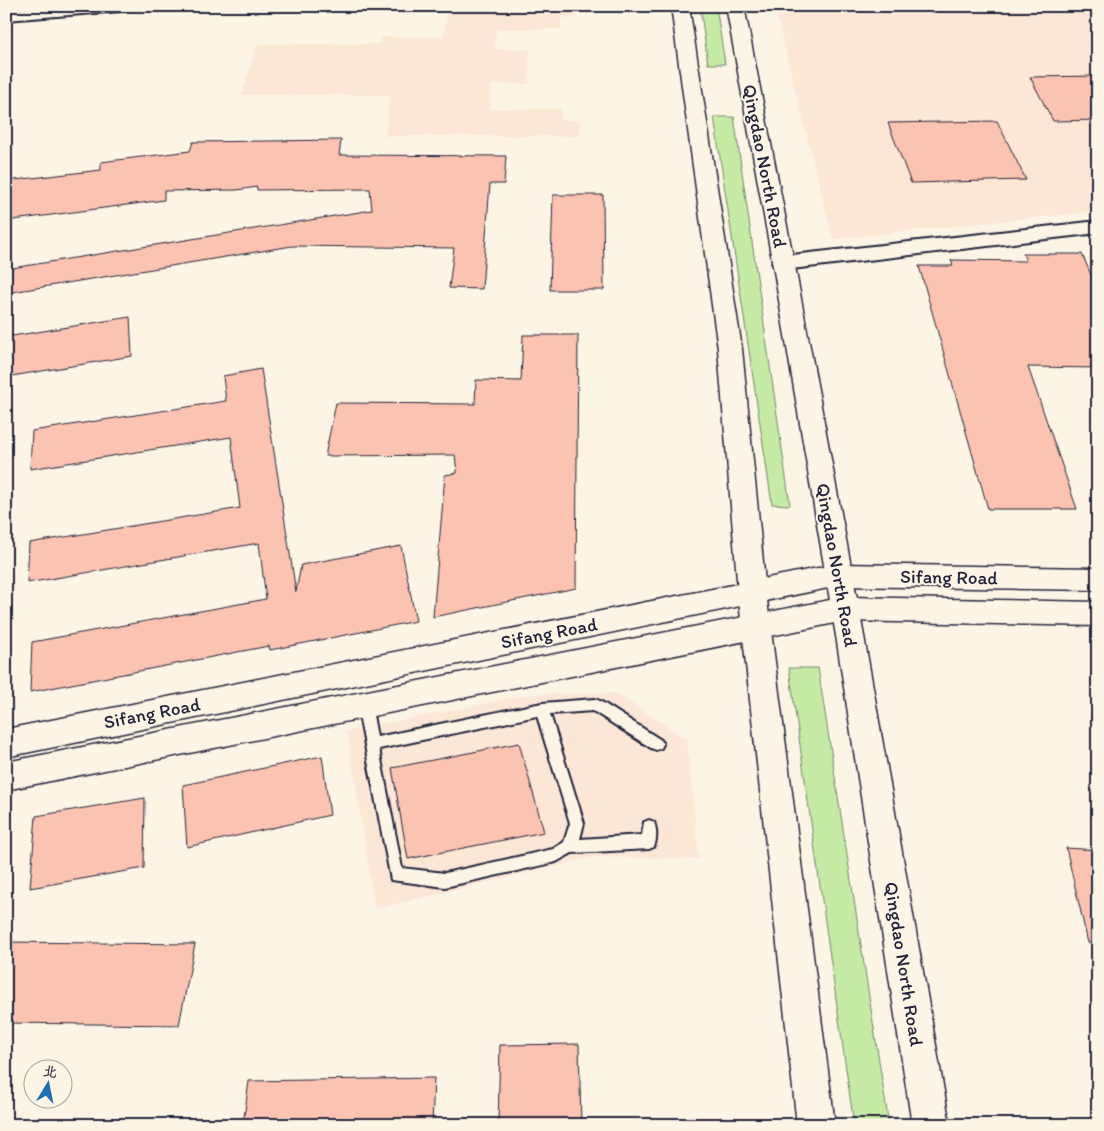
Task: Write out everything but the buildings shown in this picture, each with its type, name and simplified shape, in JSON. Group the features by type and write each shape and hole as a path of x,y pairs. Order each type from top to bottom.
{"main road":[{"path":"680,6 730,350 752,592 816,1125"},
{"name":"Qingdao North Road","path":"735,6 845,610 931,1125"},
{"name":"Sifang Road","path":"6,743 838,575 1098,579"},
{"name":"Sifang Road","path":"6,776 845,610 1098,614"}],"street":[{"path":"8,12 121,6"},
{"path":"783,263 1098,227"}],"lane":[{"path":"364,704 396,875 445,880 556,855 570,846 649,842 649,827"},
{"path":"372,744 542,709 595,705 656,744"},
{"path":"542,709 576,823 570,846"}],"shaded area":[{"path":"448,6 576,6 577,17 561,18 561,29 496,29 495,49 530,49 529,84 491,84 490,109 561,109 561,120 580,120 580,136 385,136 390,95 242,95 257,44 379,44 381,37 444,37"},
{"path":"774,6 1098,6 1098,211 833,239"},
{"path":"615,693 687,739 699,859 594,857 375,909 347,731 532,694"}],"green space":[{"path":"700,6 716,6 725,64 708,64"},
{"path":"714,117 734,117 790,505 772,504"},
{"path":"789,668 818,668 889,1125 854,1125"}]}
